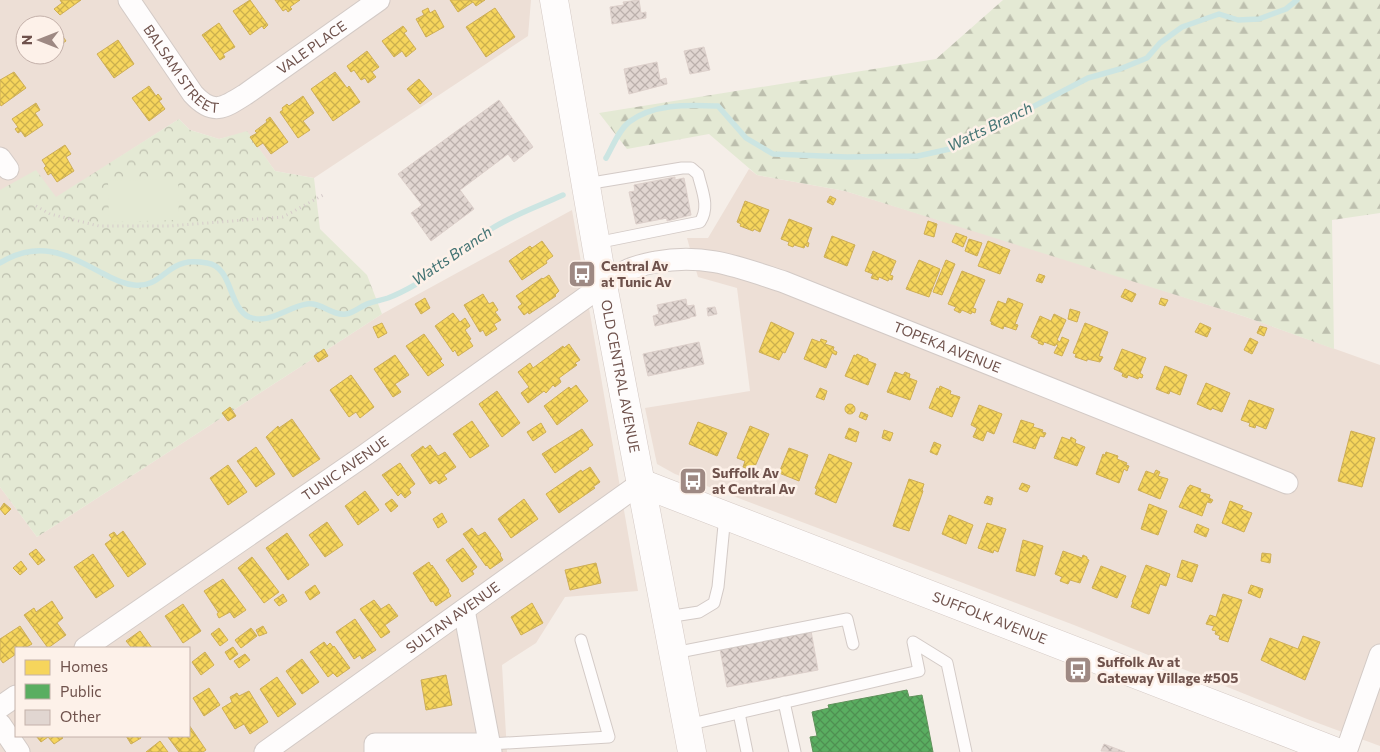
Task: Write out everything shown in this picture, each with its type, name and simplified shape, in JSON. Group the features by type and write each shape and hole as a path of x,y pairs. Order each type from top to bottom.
{"main road":[{"name":"OLD CENTRAL AVENUE","path":"554,0 596,243 692,752"},
{"name":"SUFFOLK AVENUE","path":"642,483 1337,752"}],"street":[{"name":"BALSAM STREET","path":"129,0 200,102 209,107 223,107 246,94"},
{"name":"VALE PLACE","path":"246,94 379,0"},
{"name":"TOPEKA AVENUE","path":"604,285 627,270 670,259 704,259 729,264 784,282 914,332 1287,483"},
{"name":"TUNIC AVENUE","path":"86,647 365,455 604,285"},
{"name":"SULTAN AVENUE","path":"265,752 642,483"},
{"path":"375,748 491,748 464,610"},
{"path":"1346,752 1380,656"},
{"path":"0,707 15,697"},
{"path":"0,724 19,752"}],"lane":[{"path":"586,184 691,168 698,174 706,204 705,214 700,222 596,243"},
{"path":"667,617 699,612 714,603 718,587 725,515"},
{"path":"674,653 847,619 853,644"},
{"path":"491,748 609,737 581,640"},
{"path":"687,725 919,671 913,642 947,662 966,752"},
{"path":"784,702 795,752"},
{"path":"739,713 747,752"}],"path":[{"path":"36,206 50,214 99,226 169,226 283,217 325,194"}],"shaded area":[{"path":"0,0 531,0 528,36 314,178 275,171 247,132 219,139 190,130 179,119 56,198 0,190"},
{"path":"749,169 757,175 845,191 1046,253 1243,316 1380,365 1380,746 1307,719 1074,625 675,474 657,464 645,408 750,391 737,288 698,277 687,238 708,238"},
{"path":"572,210 638,591 565,597 536,643 502,665 507,752 0,752 0,487 37,537 382,314"}],"green space":[{"path":"1003,0 1380,0 1380,213 1332,220 1334,349 1243,316 845,191 757,175 709,134 627,149 599,113 936,59"},
{"path":"179,119 190,130 219,139 247,131 275,171 314,178 320,229 367,275 382,314 37,537 0,487 0,190 36,170 56,197"},
{"path":"178,179 179,220 109,222 108,181"}],"building: Homes":[{"path":"60,0 81,0 60,15 54,9 62,3"},
{"path":"250,0 268,25 264,29 262,26 250,35 233,11"},
{"path":"275,0 300,0 290,7 292,9 288,12 286,9 283,11"},
{"path":"450,0 485,0 476,6 473,2 458,12"},
{"path":"428,8 430,13 435,10 444,27 426,37 416,19 424,15 422,11"},
{"path":"495,8 515,37 486,57 466,27"},
{"path":"219,23 235,47 223,54 225,57 220,60 202,35"},
{"path":"403,26 407,31 404,33 416,49 406,57 402,51 394,57 382,41"},
{"path":"118,40 134,64 114,78 97,54"},
{"path":"367,51 379,67 372,72 376,77 368,83 365,78 361,80 354,70 351,72 347,66"},
{"path":"14,72 26,88 1,106 0,80"},
{"path":"335,72 347,88 349,86 360,102 333,121 311,89"},
{"path":"419,79 432,94 420,104 407,89"},
{"path":"149,86 156,96 158,94 162,99 159,101 165,109 149,121 132,98"},
{"path":"303,96 314,113 303,121 310,130 298,138 280,112 287,104 289,106"},
{"path":"36,103 40,110 35,113 43,125 25,137 21,131 18,133 15,129 18,127 12,119"},
{"path":"270,117 288,142 271,154 263,143 257,147 250,137 257,133 255,131 267,122 266,120"},
{"path":"65,145 71,154 66,157 74,171 57,182 51,173 48,175 42,160"},
{"path":"830,196 836,199 833,205 827,202"},
{"path":"745,201 769,210 760,232 740,226 741,224 737,222"},
{"path":"789,219 812,228 807,242 809,243 808,247 805,245 804,248 794,245 793,247 788,245 789,242 781,239"},
{"path":"928,221 937,224 934,237 924,234"},
{"path":"956,233 967,237 963,247 952,242"},
{"path":"832,236 855,245 847,266 824,257"},
{"path":"969,239 982,243 977,256 965,251"},
{"path":"542,241 553,256 546,261 547,263 522,280 509,261 530,246 532,248"},
{"path":"988,241 1010,250 1000,274 978,266"},
{"path":"873,251 896,261 890,275 893,276 892,280 889,279 888,281 879,277 878,280 871,278 873,274 865,271"},
{"path":"919,260 940,269 929,297 906,289"},
{"path":"946,260 955,264 942,295 933,292"},
{"path":"962,271 985,280 973,308 976,309 975,313 972,312 971,314 962,310 960,313 954,310 956,307 948,304"},
{"path":"1039,274 1045,276 1042,283 1036,281"},
{"path":"549,275 559,291 556,296 529,314 528,312 524,315 518,307 522,304 516,296"},
{"path":"1125,289 1136,294 1132,302 1121,297"},
{"path":"483,294 489,304 493,302 498,310 495,312 501,320 494,324 497,329 486,336 483,330 480,332 464,305"},
{"path":"425,298 430,308 421,314 415,304"},
{"path":"1008,298 1023,304 1015,324 1018,325 1016,330 1004,326 1003,329 991,324 992,322 990,321 998,301 1006,304"},
{"path":"1161,298 1168,300 1165,306 1159,304"},
{"path":"1070,309 1080,312 1077,322 1068,319"},
{"path":"453,313 460,322 465,318 470,326 465,330 473,346 458,356 455,350 453,352 435,326"},
{"path":"1054,314 1066,320 1057,340 1060,342 1062,337 1069,340 1062,356 1054,353 1058,345 1056,344 1055,346 1044,342 1043,345 1031,337 1040,316 1051,321"},
{"path":"771,322 794,333 785,353 783,352 779,360 759,352"},
{"path":"382,323 387,333 378,338 373,327"},
{"path":"1085,323 1108,332 1099,356 1103,357 1100,362 1087,359 1087,361 1075,357 1076,354 1073,353"},
{"path":"1200,323 1211,328 1207,337 1195,332"},
{"path":"1260,326 1267,328 1264,336 1257,333"},
{"path":"424,334 442,359 440,361 444,365 428,376 406,346"},
{"path":"1250,338 1258,342 1252,354 1244,350"},
{"path":"812,339 820,342 821,339 827,341 825,344 834,347 833,350 837,352 836,355 832,353 826,368 804,359"},
{"path":"569,344 580,360 575,363 577,365 559,378 561,382 555,387 553,385 546,393 544,391 528,403 521,393 529,387 518,372 530,363 533,368 563,346 564,348"},
{"path":"324,349 328,356 318,362 314,356"},
{"path":"1122,349 1146,358 1140,373 1143,375 1142,378 1139,377 1138,379 1128,375 1127,378 1122,376 1123,373 1114,369"},
{"path":"857,354 876,364 868,385 845,376 854,355 856,356"},
{"path":"395,355 409,375 395,384 401,392 393,397 374,369"},
{"path":"1165,366 1187,375 1180,395 1170,391 1169,394 1156,389"},
{"path":"895,372 903,375 905,372 910,374 909,378 917,381 910,400 887,392"},
{"path":"351,375 374,407 360,418 356,412 349,417 330,390"},
{"path":"1206,383 1230,393 1222,412 1197,404"},
{"path":"576,385 588,401 557,425 544,406 569,387 571,389"},
{"path":"940,386 951,391 950,394 960,397 952,417 929,408 937,388 939,389"},
{"path":"820,388 827,391 824,400 816,397"},
{"path":"497,391 520,423 502,437 479,404"},
{"path":"1249,400 1274,409 1266,429 1256,425 1255,428 1249,426 1250,423 1241,420"},
{"path":"848,404 852,404 855,409 854,413 848,414 845,411 845,407"},
{"path":"979,405 1002,414 994,434 987,431 983,441 973,437 977,428 971,425"},
{"path":"230,407 236,416 228,421 222,413"},
{"path":"861,412 868,415 866,420 859,417"},
{"path":"292,419 320,459 293,477 266,437 278,426 279,428"},
{"path":"1021,420 1034,424 1033,427 1046,433 1044,437 1040,436 1035,449 1013,442"},
{"path":"472,421 489,446 470,458 453,434"},
{"path":"698,422 727,433 717,456 689,444"},
{"path":"541,423 546,432 533,441 527,432"},
{"path":"750,426 769,434 753,471 743,467 745,461 737,458"},
{"path":"849,428 859,432 856,442 845,438"},
{"path":"582,429 593,445 555,473 542,454"},
{"path":"884,430 893,433 890,441 882,438"},
{"path":"1351,431 1375,438 1362,487 1338,481"},
{"path":"1062,437 1070,440 1071,437 1076,440 1075,443 1085,447 1077,466 1054,458"},
{"path":"934,442 941,445 937,455 930,452"},
{"path":"430,445 438,456 445,452 456,467 444,475 447,479 439,484 436,480 430,484 411,455 423,446 425,449"},
{"path":"256,447 275,474 256,487 237,461"},
{"path":"789,448 808,455 799,481 779,473"},
{"path":"1106,452 1118,456 1117,459 1127,463 1126,465 1129,466 1127,471 1124,469 1119,483 1096,474 1103,454 1105,455"},
{"path":"829,454 852,463 836,503 815,494 817,489 815,488"},
{"path":"400,463 415,484 409,489 411,493 405,498 401,493 398,496 382,475"},
{"path":"228,465 247,492 228,505 210,478"},
{"path":"590,467 600,482 593,487 595,488 559,513 546,494 581,470 582,472"},
{"path":"1156,470 1160,472 1158,476 1168,479 1160,499 1138,490 1146,471 1154,474"},
{"path":"909,479 924,484 909,531 893,526"},
{"path":"1022,483 1030,486 1027,492 1019,489"},
{"path":"1190,485 1201,489 1200,492 1210,495 1209,498 1213,500 1211,503 1207,502 1202,516 1179,507"},
{"path":"365,491 379,510 358,525 345,506"},
{"path":"987,496 993,498 991,505 984,503"},
{"path":"392,499 398,506 391,512 385,504"},
{"path":"524,499 538,519 511,538 498,519"},
{"path":"1230,501 1243,506 1241,509 1252,513 1244,532 1222,523"},
{"path":"4,503 11,509 5,515 0,509"},
{"path":"1149,504 1167,511 1158,535 1141,529"},
{"path":"442,513 447,522 438,528 433,519"},
{"path":"949,515 973,525 966,544 942,534"},
{"path":"327,522 343,545 325,557 309,535"},
{"path":"987,523 1006,529 998,552 994,550 993,553 978,548"},
{"path":"1197,524 1209,529 1206,537 1194,532"},
{"path":"472,528 478,536 485,532 501,554 503,560 490,569 463,534"},
{"path":"123,531 146,564 128,577 105,544 112,539 109,535 114,532 117,536"},
{"path":"287,533 309,565 288,580 266,548"},
{"path":"1023,540 1043,546 1035,576 1016,571"},
{"path":"463,548 477,567 472,571 474,574 462,582 446,560"},
{"path":"36,549 45,560 38,565 29,554"},
{"path":"1063,551 1082,558 1083,555 1089,560 1080,583 1070,580 1068,584 1060,581 1062,577 1055,574"},
{"path":"1262,553 1271,554 1270,563 1261,561"},
{"path":"93,554 114,586 96,598 74,567"},
{"path":"252,557 279,592 264,603 238,568"},
{"path":"1182,560 1198,565 1192,582 1177,577"},
{"path":"21,561 27,569 20,575 13,568"},
{"path":"429,562 449,590 451,596 436,606 433,601 431,602 413,573"},
{"path":"596,563 601,583 570,590 565,570"},
{"path":"1146,565 1170,574 1166,586 1160,584 1149,614 1131,607"},
{"path":"1101,566 1126,576 1117,598 1092,588"},
{"path":"223,579 246,610 234,618 230,612 219,618 217,614 220,610 218,612 204,591"},
{"path":"315,585 320,593 310,600 305,592"},
{"path":"1251,585 1263,589 1260,598 1248,593"},
{"path":"283,594 287,601 279,606 274,600"},
{"path":"1223,594 1242,600 1228,642 1219,639 1220,636 1215,634 1216,631 1212,630 1214,626 1206,624 1210,615 1216,617"},
{"path":"374,600 381,609 389,604 398,616 385,625 390,632 381,638 360,609"},
{"path":"52,601 63,618 57,623 66,635 47,647 24,615 34,608 36,612"},
{"path":"532,603 543,623 521,635 511,617"},
{"path":"183,604 201,631 183,643 165,616"},
{"path":"355,619 376,650 362,659 360,655 354,659 336,632"},
{"path":"20,626 32,644 27,647 15,647 15,655 3,663 0,659 0,639"},
{"path":"263,626 267,633 259,636 256,630"},
{"path":"219,628 228,640 220,646 211,634"},
{"path":"251,628 257,636 241,648 235,640"},
{"path":"140,631 151,647 131,647 126,641"},
{"path":"1303,636 1320,642 1305,680 1261,660 1270,638 1298,649"},
{"path":"324,642 327,646 330,643 334,646 350,668 337,677 333,673 328,677 310,652"},
{"path":"233,647 238,654 230,660 225,652"},
{"path":"205,652 214,665 201,675 192,662"},
{"path":"245,654 250,660 239,668 234,661"},
{"path":"302,659 319,682 302,694 286,671"},
{"path":"446,675 452,705 426,710 421,680"},
{"path":"277,677 296,704 278,717 260,689"},
{"path":"209,688 220,705 204,716 193,698"},
{"path":"249,691 268,722 250,734 244,724 235,729 222,708 232,702 230,697 237,693 239,696"},
{"path":"190,726 206,750 203,752 179,752 168,737 190,737"},
{"path":"37,737 48,737 41,742"},
{"path":"48,737 63,738 54,744"},
{"path":"127,737 140,737 141,738 131,744"},
{"path":"160,741 168,752 146,752"}],"building: Public":[{"path":"907,690 909,697 922,695 933,752 813,752 810,737 817,736 812,712 829,708 828,705"}],"building: Other":[{"path":"639,0 641,13 646,12 646,18 612,24 610,7 624,5 623,2"},
{"path":"704,47 710,70 690,74 684,51"},
{"path":"657,62 660,80 666,78 667,84 629,94 624,69"},
{"path":"499,100 533,147 514,162 508,154 460,190 474,209 431,241 411,213 422,205 398,174"},
{"path":"675,177 675,180 684,178 691,215 667,221 667,218 636,224 629,192 635,191 634,185"},
{"path":"686,299 687,306 694,305 696,316 655,326 653,316 659,314 657,305"},
{"path":"715,307 717,314 708,316 707,308"},
{"path":"699,342 704,364 648,376 643,354"},
{"path":"811,631 818,670 727,687 720,649"},
{"path":"1104,744 1125,752 1101,751"}],"waterway":[{"name":"Watts Branch","path":"606,158 619,134 629,122 649,111 672,106 718,106 746,138 773,154 847,157 918,156 954,148 1088,78 1120,69 1147,58 1160,43 1182,27 1219,14 1238,20 1259,19 1286,9 1297,0"},
{"name":"Watts Branch","path":"0,263 27,252 52,252 76,260 121,282 142,285 155,280 177,265 189,262 207,263 215,266 222,272 237,305 249,317 264,319 307,304 317,305 336,313 346,314 409,288 438,270 472,242 499,224 563,195"}],"place":[{"name":"Central Av at Tunic Av","path":"582,274"},
{"name":"Suffolk Av at Central Av","path":"693,481"},
{"name":"Suffolk Av at Gateway Village #505","path":"1078,670"}]}
